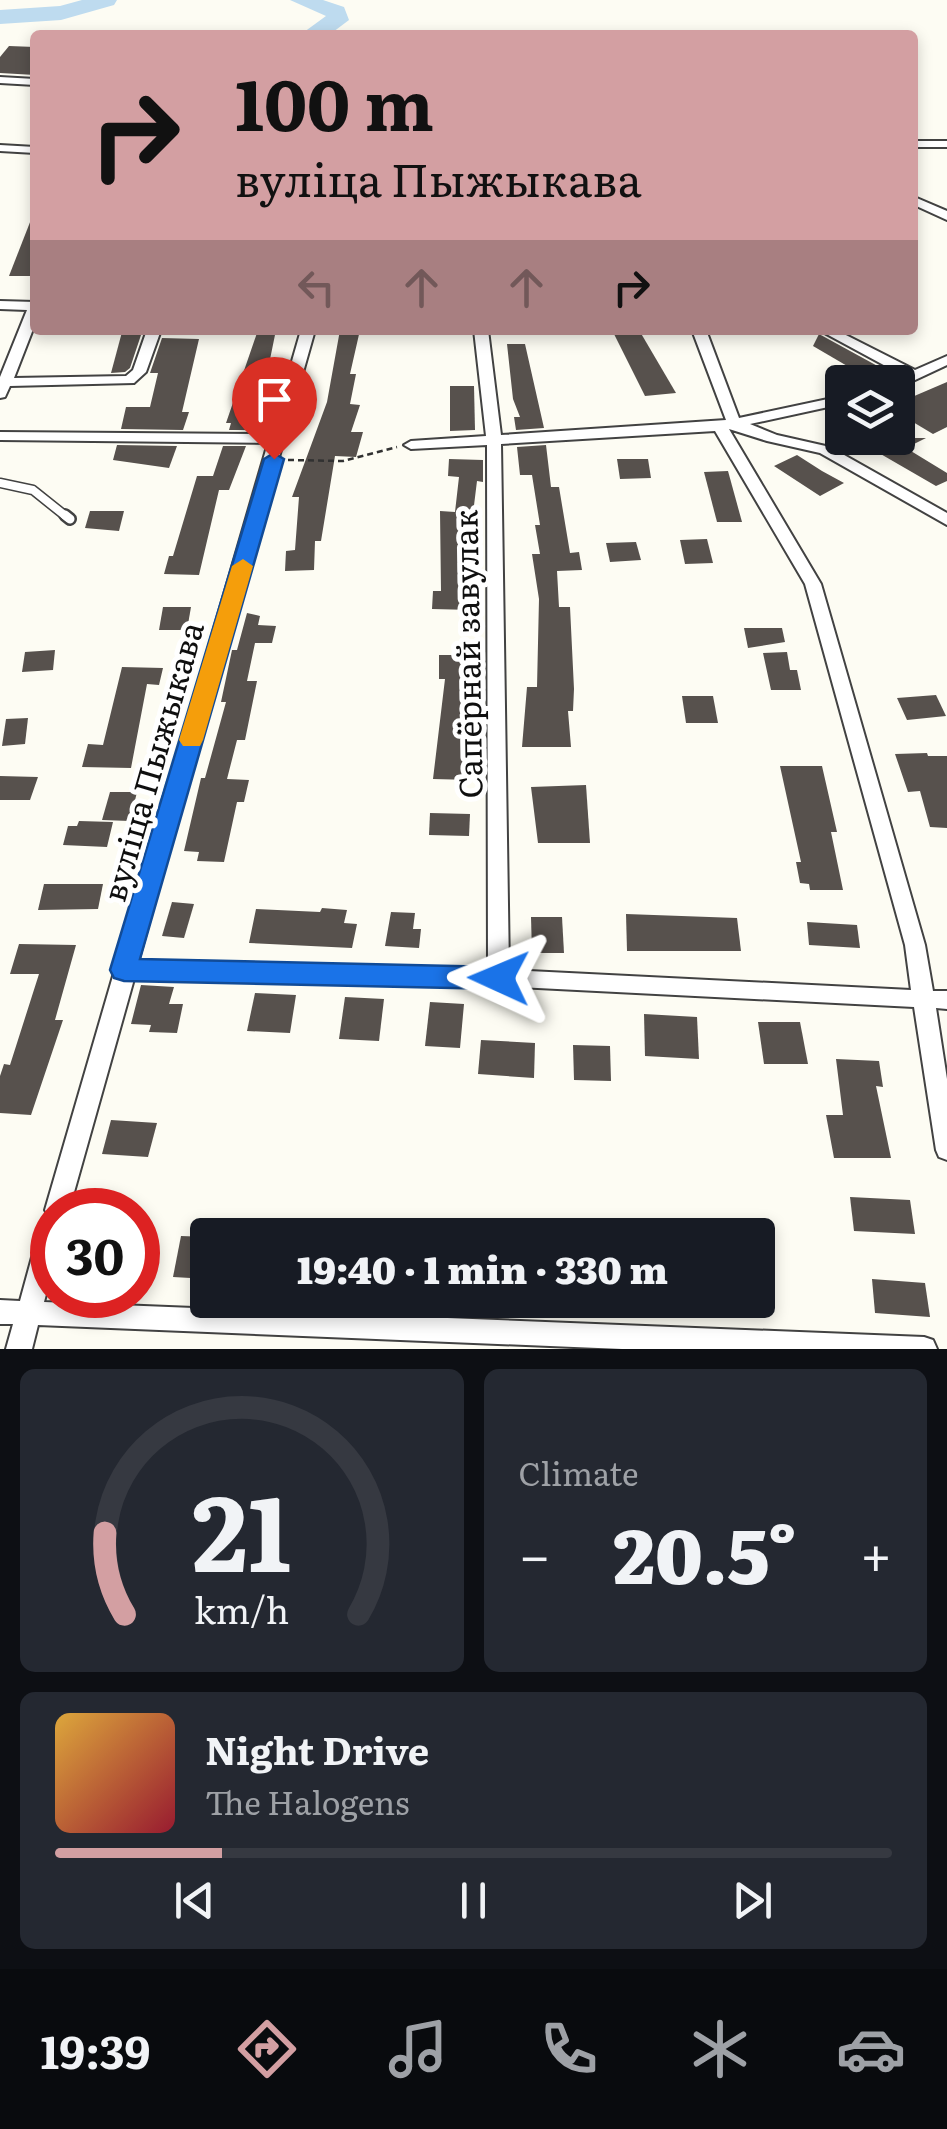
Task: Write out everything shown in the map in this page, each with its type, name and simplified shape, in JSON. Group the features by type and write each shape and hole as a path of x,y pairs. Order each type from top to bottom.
{"street":[{"path":"0,80 30,82"},
{"path":"918,144 947,144"},
{"path":"0,148 30,150"},
{"path":"918,203 947,216"},
{"path":"0,305 30,306"},
{"path":"30,318 2,388 129,380 139,372 152,335"},
{"name":"вуліца Пыжыкава","path":"64,1188 307,335"},
{"name":"Сапёрнай завулак","path":"482,335 494,442 499,978"},
{"path":"700,335 727,425 756,492 813,584 915,945 947,1150"},
{"path":"836,335 916,376 947,360"},
{"path":"411,445 727,425 825,404"},
{"path":"727,425 826,450 947,520"},
{"path":"0,436 280,439"},
{"path":"124,970 499,978 947,1000"},
{"path":"19,1349 30,1310"},
{"path":"0,1312 924,1349"}],"lane":[{"path":"0,483 33,490 70,519"}],"path":[{"path":"274,459 343,461 411,445"}],"building":[{"path":"9,46 30,47 30,75 0,73 0,57"},
{"path":"30,222 30,276 9,276"},
{"path":"121,335 141,335 130,368 111,373"},
{"path":"256,335 275,335 257,423 251,430 229,430 231,423 226,423"},
{"path":"339,335 359,335 350,374 356,374 350,404 360,405 351,432 363,432 356,457 335,456 321,541 315,541 314,570 285,571 286,551 295,550 299,497 292,497 327,402"},
{"path":"614,335 642,335 676,393 645,396"},
{"path":"818,335 876,365 845,365 813,346"},
{"path":"162,338 199,339 182,412 189,412 183,430 121,429 126,407 150,407 158,373 150,373"},
{"path":"507,344 525,344 544,428 516,430 514,417 520,417 513,399"},
{"path":"947,382 947,427 933,434 915,423 915,396"},
{"path":"450,386 474,386 475,430 450,431"},
{"path":"117,445 177,446 169,468 113,460"},
{"path":"546,445 551,487 559,487 570,553 579,552 582,570 557,571 559,607 570,607 574,689 573,711 568,711 571,747 522,747 527,687 537,687 539,599 532,554 540,554 535,525 540,525 532,475 520,475 517,447"},
{"path":"223,446 246,446 229,490 219,490 199,575 164,574 197,476 213,476"},
{"path":"915,453 947,473 947,481 936,486 882,455"},
{"path":"797,455 844,483 820,496 774,466"},
{"path":"449,459 483,460 483,482 477,481 469,546 474,546 475,563 472,610 432,609 433,591 441,591 440,511 455,512 459,477 448,476"},
{"path":"617,459 648,459 651,478 620,479"},
{"path":"728,471 742,522 717,522 704,472"},
{"path":"90,511 124,511 119,531 85,528"},
{"path":"707,539 713,563 685,564 680,540"},
{"path":"636,542 641,560 610,562 606,543"},
{"path":"163,607 191,607 187,630 159,630"},
{"path":"247,613 260,616 258,625 276,626 272,643 255,643 247,681 257,681 245,740 237,740 227,779 249,780 244,802 237,802 224,862 197,861 199,852 184,851 201,778 205,778 226,702 221,702 232,650 237,650"},
{"path":"744,628 782,628 785,642 748,648"},
{"path":"55,650 53,670 22,672 25,652"},
{"path":"787,652 790,670 797,670 801,690 771,690 763,653"},
{"path":"439,655 469,655 468,710 472,710 467,759 473,759 472,780 433,779 445,679 439,679"},
{"path":"122,667 163,668 159,685 147,684 131,768 82,767 88,744 103,745"},
{"path":"936,695 946,716 907,720 897,698"},
{"path":"682,696 713,696 718,723 686,723"},
{"path":"28,718 25,744 2,746 6,719"},
{"path":"895,754 947,756 947,828 930,827 920,791 908,792"},
{"path":"780,766 822,766 837,832 831,832 843,890 810,890 809,884 800,883 796,862 801,862"},
{"path":"0,776 38,777 30,800 0,800"},
{"path":"586,785 590,843 538,843 531,787"},
{"path":"110,792 137,792 130,821 102,820"},
{"path":"430,813 470,814 469,836 429,835"},
{"path":"79,821 113,822 107,847 63,845 68,826 77,826"},
{"path":"44,884 103,884 98,909 38,910"},
{"path":"172,902 194,904 184,938 162,936"},
{"path":"322,908 347,910 344,923 357,924 352,948 249,943 256,909 320,912"},
{"path":"391,912 415,913 413,929 421,929 419,948 385,946"},
{"path":"626,914 737,918 741,951 627,951"},
{"path":"531,917 562,917 564,953 532,953"},
{"path":"807,922 857,925 860,948 809,945"},
{"path":"19,944 76,945 55,1020 63,1020 31,1115 0,1113 0,1076 4,1064 10,1065 39,974 10,974"},
{"path":"141,985 174,987 169,1004 183,1004 177,1033 149,1032 151,1025 131,1024"},
{"path":"255,993 296,995 290,1033 247,1031"},
{"path":"345,997 384,999 379,1041 339,1039"},
{"path":"430,1002 464,1004 460,1048 425,1046"},
{"path":"644,1014 697,1017 699,1059 645,1056"},
{"path":"758,1022 800,1022 808,1064 764,1064"},
{"path":"481,1040 535,1043 534,1078 478,1074"},
{"path":"573,1045 610,1046 611,1081 574,1080"},
{"path":"836,1059 879,1061 883,1087 876,1086 891,1158 834,1158 826,1115 843,1115"},
{"path":"111,1120 157,1123 148,1157 102,1154"},
{"path":"850,1197 910,1200 915,1234 854,1231"},
{"path":"181,1236 190,1236 190,1278 173,1277"},
{"path":"872,1279 925,1283 930,1317 875,1313"}],"waterway":[{"path":"0,17 61,13 106,0"},
{"path":"301,0 336,12 338,20 321,30"}],"slow traffic":[{"path":"191,740 243,566"}],"route":[{"path":"274,459 124,970 499,978"}]}
